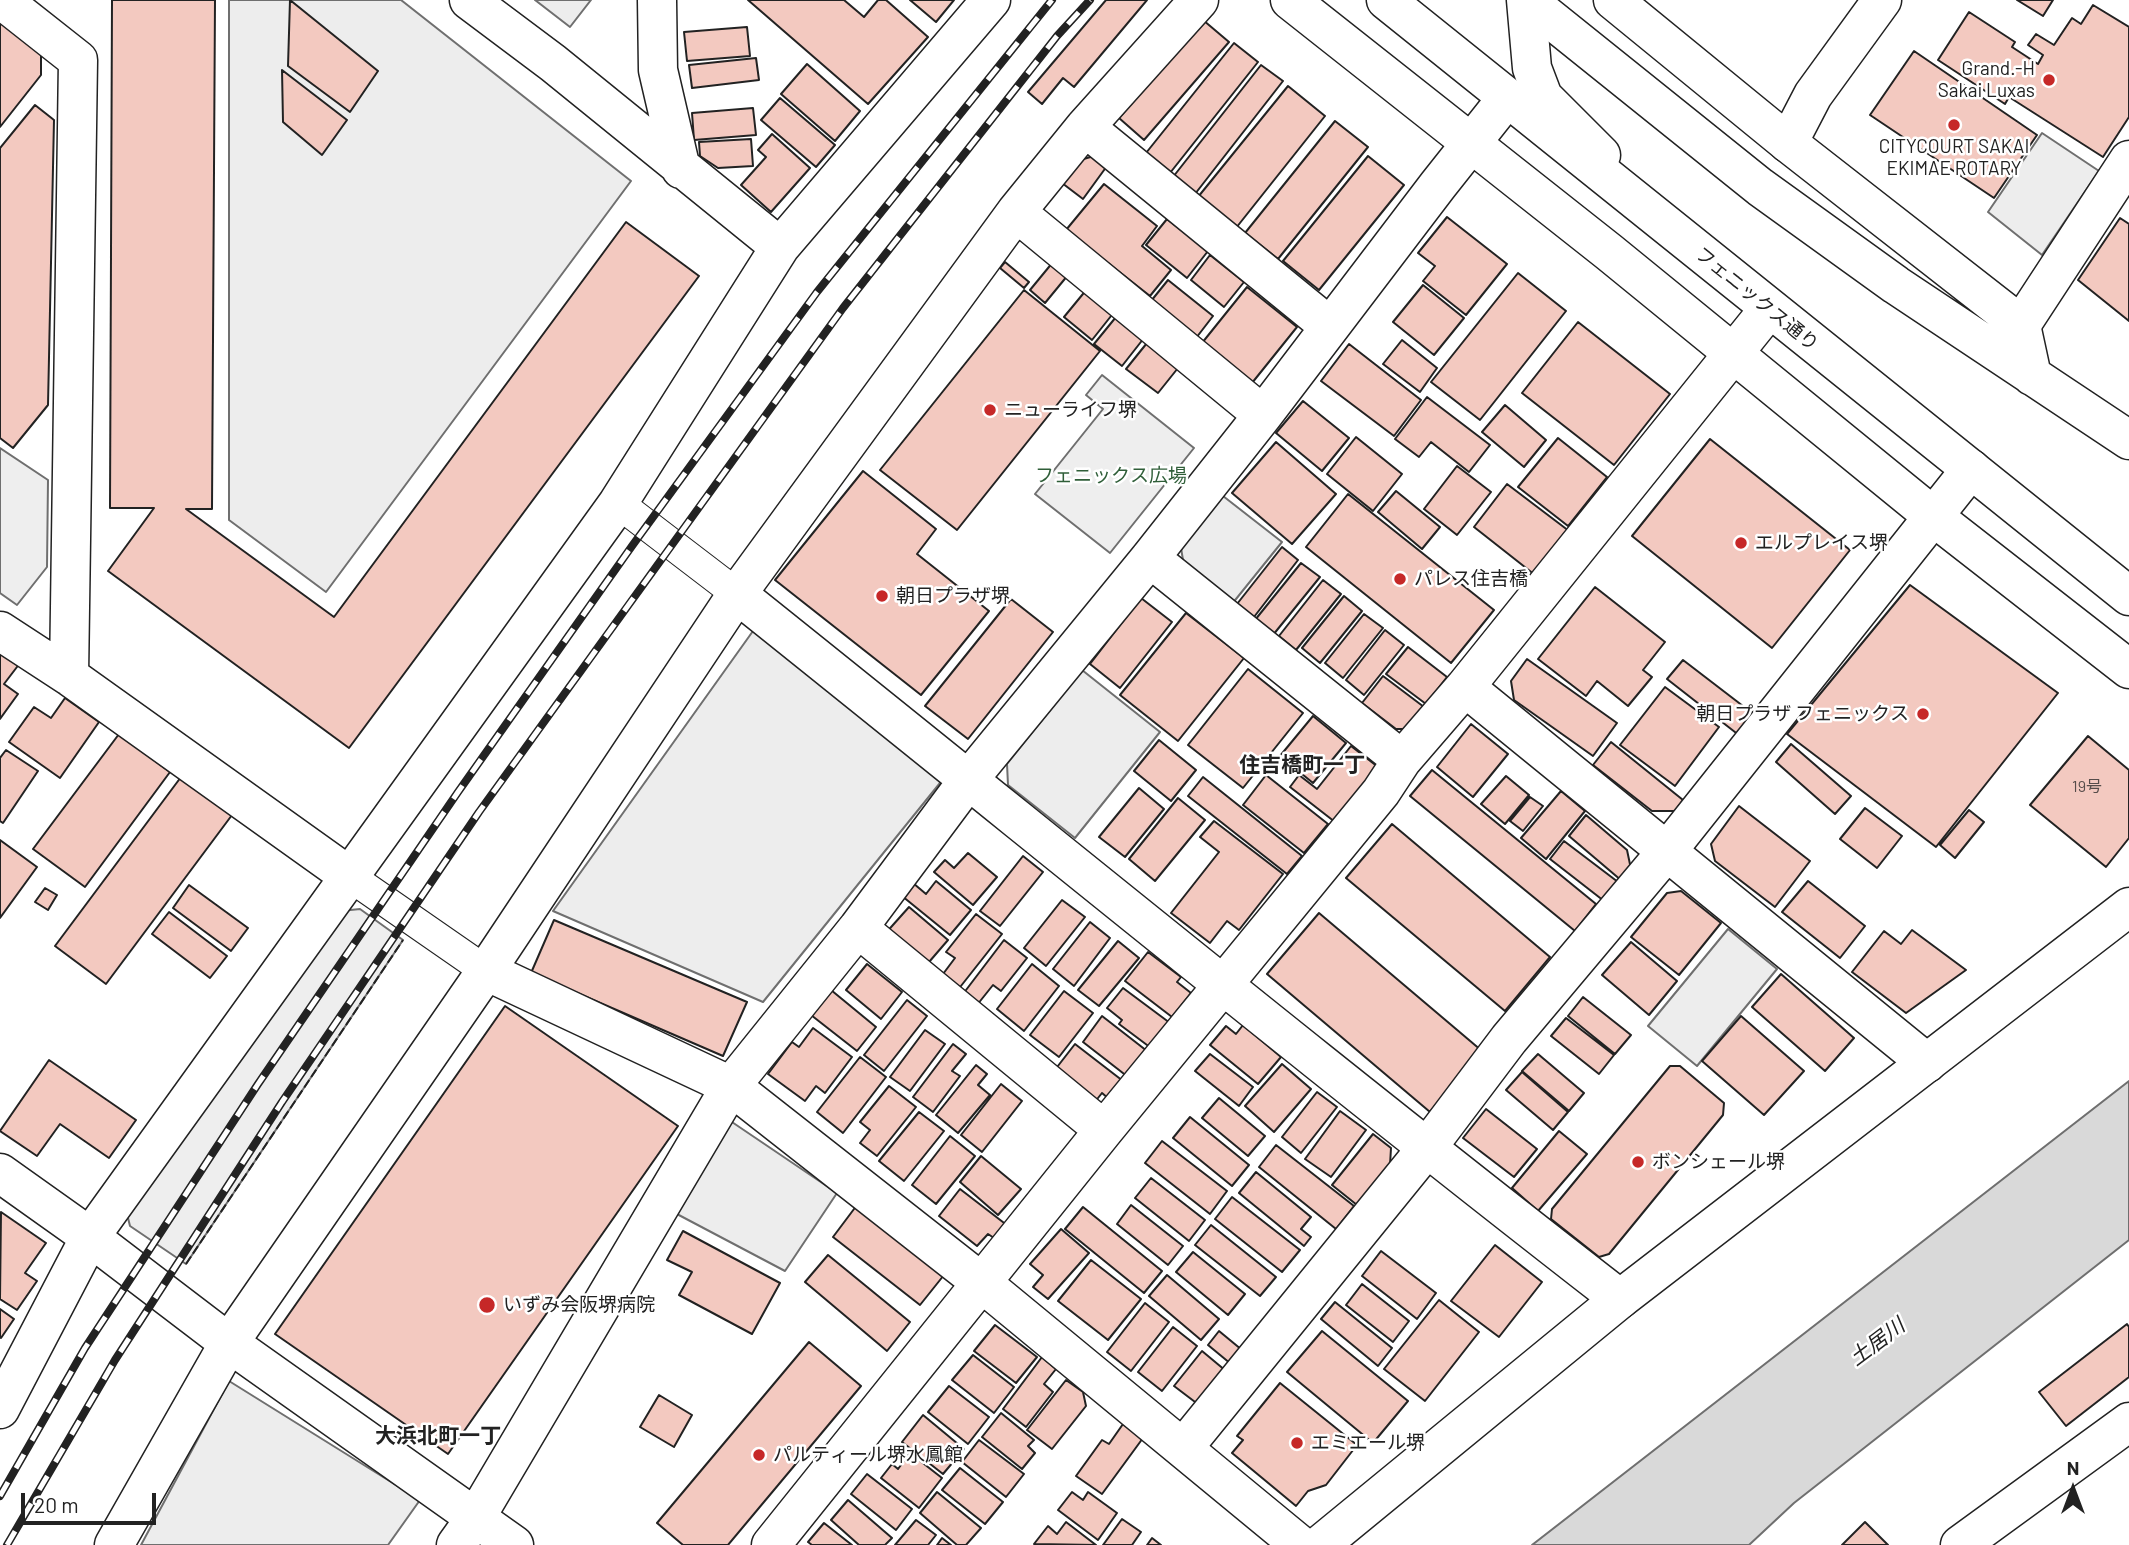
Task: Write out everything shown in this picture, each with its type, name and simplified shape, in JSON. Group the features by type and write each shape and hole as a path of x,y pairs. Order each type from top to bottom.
{"main road":[{"path":"2,0 78,60 69,676"},
{"path":"470,0 780,247"},
{"path":"657,0 659,70 681,169"},
{"path":"0,1409 90,1237 618,503 780,247 991,0"},
{"path":"114,1545 229,1343 486,971 737,594 1016,212 1085,127 1199,0"},
{"path":"1290,0 1734,353 1934,517 2129,669"},
{"name":"フェニックス通り","path":"1386,0 2129,596"},
{"path":"1527,0 1760,187 1896,285 2129,440"},
{"path":"1527,0 1532,68 1543,97 1686,241"},
{"path":"1613,0 1788,143 2021,325 2032,376"},
{"path":"1760,187 1788,143 1812,95 1882,0"},
{"path":"466,1531 730,1086 858,928 969,779 1263,415 1507,98"},
{"path":"1085,127 1329,326"},
{"path":"2021,325 2129,160"},
{"path":"1016,212 1263,415"},
{"path":"771,1545 1223,983 1381,792 1402,760 1465,687 1769,309"},
{"path":"1184,1447 1426,1149 1509,1039 1668,850 1971,469"},
{"path":"1150,558 1402,760"},
{"path":"737,594 1426,1149 1620,1299"},
{"path":"0,631 69,676 349,876"},
{"path":"1465,687 1927,1063"},
{"path":"1320,1545 1620,1299 2129,906"},
{"path":"858,928 1104,1130"},
{"path":"486,971 730,1086 982,1283 1300,1545"},
{"path":"0,1173 90,1237 229,1343 466,1531 514,1545"},
{"path":"1960,1545 2129,1422"}],"street":[{"path":"618,503 737,594"},
{"path":"349,876 486,971"}],"green space":[{"name":"フェニックス広場","path":"1102,375 1194,448 1110,553 1035,494 1103,409 1086,395"},
{"path":"0,448 48,480 47,567 17,605 0,593"},
{"path":"360,909 403,940 186,1264 130,1226 126,1210 341,911"}],"shaded area":[{"path":"229,0 401,0 631,181 326,592 229,520"},
{"path":"535,0 591,0 570,27"},
{"path":"2042,133 2099,171 2042,255 1988,212"},
{"path":"1223,496 1282,542 1232,604 1184,566 1181,548"},
{"path":"753,631 944,778 763,1002 553,911"},
{"path":"1082,670 1160,732 1075,838 1008,785 1007,764"},
{"path":"1728,929 1777,969 1697,1066 1648,1026"},
{"path":"726,1118 837,1193 785,1271 675,1213"},
{"path":"229,1381 420,1500 388,1545 141,1545"}],"water":[{"name":"土居川","path":"2129,1081 2129,1240 1794,1503 1749,1545 1532,1545"}],"building":[{"path":"112,0 215,0 212,509 186,509 334,617 626,222 699,276 349,748 108,571 154,508 110,508"},
{"path":"290,0 378,71 350,112 288,66"},
{"path":"748,0 844,0 864,17 878,0 886,0 928,37 868,104"},
{"path":"910,0 954,0 936,22"},
{"path":"1106,0 1147,0 1074,87 1063,78 1042,104 1028,92"},
{"path":"2017,0 2053,0 2043,16"},
{"name":"Grand.-H Sakai Luxas","path":"2093,5 2129,27 2129,117 2103,157 2009,97 2005,104 1938,60 1969,12 2015,42 2012,47 2038,64 2043,55 2028,45 2036,34 2054,45 2072,18 2081,24"},
{"path":"1203,20 1229,42 1144,140 1119,118"},
{"path":"0,22 41,54 41,75 0,127"},
{"path":"747,27 750,56 687,61 684,32"},
{"path":"1234,43 1258,62 1170,173 1146,153"},
{"name":"CITYCOURT SAKAI EKIMAE ROTARY","path":"1914,51 2037,135 1994,198 1870,115"},
{"path":"756,58 759,80 692,88 689,65"},
{"path":"807,64 860,111 835,141 781,94"},
{"path":"1261,65 1283,81 1195,194 1173,177"},
{"path":"282,70 347,120 322,155 283,122"},
{"path":"1288,86 1325,116 1236,228 1198,197"},
{"path":"780,98 835,145 816,167 761,120"},
{"path":"35,105 54,120 48,405 13,448 0,438 0,148"},
{"path":"753,108 756,135 694,140 692,113"},
{"path":"1335,121 1368,147 1278,259 1245,233"},
{"path":"772,134 810,168 771,212 741,185 766,157 758,150"},
{"path":"751,139 753,166 718,168 700,156 699,142"},
{"path":"1094,156 1107,166 1083,199 1062,183 1080,160"},
{"path":"1368,156 1404,185 1319,290 1283,261"},
{"path":"1104,184 1157,226 1142,246 1171,270 1150,296 1066,230"},
{"path":"1447,217 1507,264 1466,315 1423,281 1435,266 1418,253"},
{"path":"2120,218 2129,224 2129,321 2078,280"},
{"path":"1167,219 1208,251 1187,278 1146,245"},
{"path":"1210,255 1244,282 1224,307 1191,280"},
{"path":"1005,262 1029,282 1024,288 1000,268"},
{"path":"1053,262 1068,275 1045,303 1030,290"},
{"path":"1518,273 1566,311 1480,420 1431,382"},
{"path":"1168,280 1213,316 1193,342 1147,306"},
{"path":"1423,285 1464,318 1434,355 1393,322"},
{"path":"1247,287 1297,327 1252,383 1202,343"},
{"path":"1087,289 1115,311 1092,340 1064,317"},
{"name":"ニューライフ堺","path":"1024,290 1100,351 957,530 880,470"},
{"path":"1116,317 1144,338 1122,366 1094,344"},
{"path":"1578,322 1670,394 1614,465 1522,393"},
{"path":"1151,338 1182,363 1158,393 1126,369"},
{"path":"1402,340 1437,368 1420,392 1383,364"},
{"path":"1349,344 1421,400 1394,436 1321,381"},
{"path":"1427,397 1490,445 1469,472 1431,442 1419,457 1395,439"},
{"path":"1303,401 1349,438 1322,471 1276,433"},
{"path":"1505,405 1546,440 1524,467 1482,432"},
{"path":"1356,437 1402,474 1373,511 1327,474"},
{"path":"1558,438 1607,477 1568,526 1518,487"},
{"name":"エルプレイス堺","path":"1710,439 1850,550 1772,648 1632,536"},
{"path":"1276,442 1336,494 1292,544 1232,493"},
{"path":"1457,466 1491,492 1457,535 1424,509"},
{"name":"朝日プラザ堺","path":"863,471 936,529 917,554 989,611 921,695 775,580"},
{"path":"1507,484 1569,531 1535,575 1474,527"},
{"path":"1396,491 1440,527 1422,549 1378,512"},
{"name":"パレス住吉橋","path":"1348,494 1494,610 1451,663 1306,547"},
{"path":"1282,547 1298,560 1254,617 1237,604"},
{"path":"1301,563 1320,577 1273,635 1255,620"},
{"path":"1323,580 1341,594 1296,650 1279,636"},
{"name":"朝日プラザ フェニックス","path":"1910,585 2058,693 1936,847 1787,734"},
{"path":"1595,587 1665,642 1643,670 1652,677 1628,706 1597,681 1586,696 1538,659"},
{"path":"1344,596 1362,611 1320,663 1302,648"},
{"path":"1141,598 1172,622 1120,688 1090,664"},
{"path":"1011,599 1053,632 968,739 925,706"},
{"path":"1186,613 1244,658 1178,741 1120,695"},
{"path":"1364,614 1383,628 1343,678 1325,663"},
{"path":"1385,630 1404,645 1364,695 1346,680"},
{"path":"1408,647 1447,677 1426,704 1386,674"},
{"path":"0,649 20,663 4,684 18,694 0,719"},
{"path":"1527,659 1617,723 1593,756 1514,700 1511,681"},
{"path":"1683,660 1756,716 1740,736 1667,679"},
{"path":"1248,669 1303,713 1243,788 1188,745"},
{"path":"1383,676 1424,707 1407,729 1396,729 1362,703"},
{"path":"1665,687 1719,727 1675,786 1620,745"},
{"path":"65,698 99,722 60,778 9,742 34,707 51,718"},
{"path":"1313,716 1346,743 1313,783 1280,756"},
{"path":"1471,724 1508,754 1473,797 1437,767"},
{"path":"119,734 170,772 85,887 33,849"},
{"path":"2088,736 2129,770 2129,838 2106,867 2030,805"},
{"path":"1159,740 1196,770 1171,801 1134,771"},
{"path":"1611,742 1683,800 1675,811 1652,811 1593,765"},
{"path":"1791,744 1851,796 1835,814 1776,762"},
{"path":"1351,746 1378,767 1335,822 1290,787 1299,775 1317,789"},
{"path":"6,750 38,771 3,823 0,821 0,758"},
{"path":"1432,770 1596,904 1575,931 1410,796"},
{"path":"1266,775 1328,824 1304,853 1243,805"},
{"path":"1506,776 1529,795 1505,824 1481,804"},
{"path":"181,777 232,815 106,984 55,946"},
{"path":"1203,777 1302,856 1287,874 1188,796"},
{"path":"1139,788 1164,809 1125,857 1099,837"},
{"path":"1561,791 1585,811 1546,859 1521,838"},
{"path":"1530,797 1543,806 1523,831 1510,821"},
{"path":"1178,798 1205,820 1155,881 1129,859"},
{"path":"1739,806 1810,861 1775,907 1715,861 1711,844"},
{"path":"1865,808 1902,836 1877,868 1840,839"},
{"path":"1969,810 1984,822 1955,858 1940,845"},
{"path":"1586,815 1627,850 1631,869 1622,881 1569,836"},
{"path":"1214,821 1283,874 1239,930 1227,921 1210,943 1171,913 1219,852 1200,837"},
{"path":"1392,824 1550,957 1505,1011 1346,878"},
{"path":"0,840 37,867 0,918"},
{"path":"1564,841 1618,882 1604,901 1550,859"},
{"path":"968,853 997,877 973,905 934,872 945,860 954,868"},
{"path":"1023,856 1043,872 1000,926 980,911"},
{"path":"936,881 971,910 950,935 902,896 913,883 926,894"},
{"path":"1808,881 1865,926 1840,958 1782,912"},
{"path":"189,885 248,928 231,951 173,908"},
{"path":"45,888 57,895 48,910 35,902"},
{"path":"1681,891 1721,923 1679,975 1631,937 1667,893"},
{"path":"1062,900 1085,917 1046,966 1024,948"},
{"path":"909,907 948,940 923,969 884,935"},
{"path":"169,912 227,956 210,978 152,934"},
{"path":"1319,913 1482,1051 1430,1112 1267,974"},
{"path":"976,914 1002,934 957,991 940,978 955,958 946,952"},
{"path":"554,920 747,1002 723,1056 531,973"},
{"path":"1090,922 1110,938 1074,986 1053,969"},
{"path":"1912,930 1966,970 1906,1013 1852,972 1884,931 1901,944"},
{"path":"1004,940 1027,958 1001,991 993,985 977,1005 963,994"},
{"path":"1118,941 1139,958 1099,1006 1078,990"},
{"path":"1631,942 1677,981 1649,1015 1602,975"},
{"path":"1148,952 1181,977 1177,982 1191,993 1172,1017 1125,981"},
{"path":"867,964 902,992 881,1019 846,990"},
{"path":"1032,964 1059,986 1024,1031 997,1009"},
{"path":"1781,974 1854,1038 1825,1071 1752,1007"},
{"path":"1123,988 1170,1023 1151,1048 1119,1024 1122,1020 1107,1008"},
{"path":"831,990 876,1027 857,1051 811,1015"},
{"path":"1064,991 1093,1013 1059,1057 1030,1035"},
{"path":"1583,997 1631,1035 1615,1054 1568,1016"},
{"path":"907,1000 927,1016 884,1071 864,1055"},
{"path":"505,1006 678,1126 448,1454 275,1334"},
{"path":"1102,1016 1147,1051 1128,1077 1083,1042"},
{"path":"1741,1016 1804,1071 1764,1115 1702,1061"},
{"path":"1566,1018 1614,1055 1599,1074 1551,1036"},
{"path":"1243,1025 1281,1057 1258,1084 1210,1045 1226,1026 1236,1034"},
{"path":"813,1028 852,1057 825,1093 816,1086 805,1101 768,1074 792,1042 799,1047"},
{"path":"925,1030 945,1044 910,1091 890,1077"},
{"path":"953,1044 966,1054 952,1071 960,1076 933,1112 913,1097"},
{"path":"1075,1044 1123,1081 1109,1099 1102,1093 1094,1103 1054,1071"},
{"path":"1210,1054 1253,1087 1239,1106 1195,1071"},
{"path":"1538,1054 1584,1093 1569,1111 1522,1071"},
{"path":"860,1057 886,1077 843,1133 817,1112"},
{"path":"49,1060 136,1120 109,1158 60,1124 37,1156 0,1131"},
{"path":"1282,1064 1311,1089 1274,1132 1245,1106"},
{"path":"976,1065 987,1074 978,1085 990,1095 958,1133 936,1115"},
{"name":"ボンシェール堺","path":"1670,1066 1680,1066 1724,1103 1723,1115 1609,1254 1599,1257 1551,1219 1552,1209"},
{"path":"1522,1072 1568,1112 1553,1130 1506,1090"},
{"path":"1001,1084 1022,1101 982,1152 961,1135"},
{"path":"889,1086 916,1107 877,1156 860,1143 870,1130 860,1122"},
{"path":"1317,1092 1337,1107 1301,1153 1282,1137"},
{"path":"1219,1098 1265,1136 1248,1156 1202,1118"},
{"path":"1486,1109 1537,1149 1514,1177 1463,1138"},
{"path":"1340,1111 1366,1130 1331,1177 1305,1159"},
{"path":"919,1112 944,1131 904,1181 879,1161"},
{"path":"1190,1117 1249,1165 1232,1186 1173,1138"},
{"path":"1559,1131 1587,1154 1538,1211 1512,1188"},
{"path":"1373,1134 1391,1148 1390,1165 1357,1205 1332,1185"},
{"path":"950,1136 975,1156 936,1204 912,1185"},
{"path":"1162,1141 1227,1191 1210,1214 1145,1163"},
{"path":"1276,1145 1354,1206 1336,1229 1259,1167"},
{"path":"981,1156 1021,1189 998,1215 960,1182"},
{"path":"1256,1172 1311,1217 1301,1229 1311,1237 1304,1246 1239,1193"},
{"path":"1151,1178 1205,1220 1189,1241 1135,1198"},
{"path":"960,1189 1008,1226 997,1240 988,1234 977,1246 939,1216"},
{"path":"1232,1197 1300,1250 1282,1272 1215,1219"},
{"path":"857,1205 944,1275 920,1305 833,1237"},
{"path":"1131,1205 1183,1246 1168,1265 1117,1224"},
{"path":"1083,1207 1162,1271 1144,1293 1065,1229"},
{"path":"1,1212 46,1243 25,1273 37,1281 17,1310 0,1299"},
{"path":"1211,1225 1276,1277 1260,1296 1195,1245"},
{"path":"1061,1229 1089,1253 1048,1299 1033,1287 1043,1275 1030,1264"},
{"path":"683,1231 780,1283 752,1334 679,1295 692,1272 667,1260"},
{"path":"1495,1245 1542,1282 1499,1337 1451,1301"},
{"path":"1381,1251 1436,1293 1417,1319 1362,1276"},
{"path":"1193,1252 1245,1294 1228,1315 1176,1272"},
{"path":"828,1255 910,1322 887,1351 805,1282"},
{"path":"1091,1260 1141,1299 1108,1340 1058,1301"},
{"path":"1167,1275 1219,1319 1201,1340 1149,1296"},
{"path":"1362,1284 1409,1321 1393,1342 1346,1305"},
{"path":"1439,1300 1479,1332 1425,1401 1384,1369"},
{"path":"1335,1302 1392,1348 1378,1366 1321,1319"},
{"path":"1145,1303 1169,1322 1131,1371 1107,1352"},
{"path":"0,1309 14,1319 1,1338 0,1337"},
{"path":"2127,1324 2129,1377 2066,1426 2039,1392"},
{"path":"995,1325 1037,1357 1016,1383 974,1351"},
{"path":"1173,1327 1197,1346 1162,1391 1138,1372"},
{"path":"1219,1331 1242,1350 1231,1364 1208,1345"},
{"path":"1322,1331 1408,1401 1373,1443 1287,1372"},
{"name":"パルティール堺水鳳館","path":"809,1342 861,1386 728,1545 683,1545 657,1523"},
{"path":"1202,1351 1226,1371 1199,1405 1174,1386"},
{"path":"973,1355 1014,1387 994,1413 952,1380"},
{"path":"1042,1357 1056,1369 1044,1384 1053,1392 1026,1427 1003,1409"},
{"path":"1066,1380 1083,1392 1086,1406 1052,1449 1027,1430"},
{"name":"エミエール堺","path":"1280,1383 1357,1445 1326,1485 1308,1491 1296,1506 1232,1453 1243,1440 1237,1436"},
{"path":"949,1386 989,1417 968,1444 928,1412"},
{"path":"659,1395 692,1415 674,1447 640,1427"},
{"path":"1001,1413 1034,1440 1028,1446 1035,1453 1022,1469 982,1437"},
{"path":"923,1415 964,1449 943,1474 902,1442"},
{"path":"1123,1424 1143,1438 1102,1494 1076,1476 1102,1440 1109,1444"},
{"path":"979,1440 1024,1474 1006,1497 962,1462"},
{"path":"910,1453 942,1478 919,1508 881,1478 892,1464 898,1469"},
{"path":"960,1468 1003,1502 985,1524 942,1490"},
{"path":"867,1474 912,1509 896,1530 851,1494"},
{"path":"937,1492 981,1528 966,1545 957,1545 920,1513"},
{"path":"1072,1492 1083,1500 1088,1492 1117,1513 1098,1540 1058,1510"},
{"path":"848,1500 892,1538 885,1545 859,1545 831,1520"},
{"path":"1122,1519 1141,1532 1132,1545 1103,1545"},
{"path":"916,1520 936,1535 928,1545 895,1545"},
{"path":"1066,1522 1096,1545 1034,1544 1048,1526 1057,1534"},
{"path":"1865,1522 1888,1545 1842,1545"},
{"path":"824,1523 852,1545 812,1545 808,1542"},
{"path":"942,1538 951,1545 937,1545"},
{"path":"1152,1538 1161,1545 1147,1545"}],"railway":[{"path":"0,1496 85,1348 258,1084 458,792 632,546 817,292 1052,0"},
{"path":"7,1545 115,1360 282,1102 479,812 843,308 1057,36 1090,0"}],"fence":[{"path":"186,1264 403,940"}],"place":[{"name":"Grand.-H Sakai Luxas","path":"2049,80"},
{"name":"CITYCOURT SAKAI EKIMAE ROTARY","path":"1954,125"},
{"name":"ニューライフ堺","path":"990,410"},
{"name":"エルプレイス堺","path":"1741,543"},
{"name":"パレス住吉橋","path":"1400,579"},
{"name":"朝日プラザ堺","path":"882,596"},
{"name":"朝日プラザ フェニックス","path":"1923,714"},
{"name":"ボンシェール堺","path":"1638,1162"},
{"name":"いずみ会阪堺病院","path":"487,1305"},
{"name":"エミエール堺","path":"1297,1443"},
{"name":"パルティール堺水鳳館","path":"759,1455"}],"district":[{"name":"住吉橋町一丁","path":"1302,765"},
{"name":"大浜北町一丁","path":"438,1436"}]}
